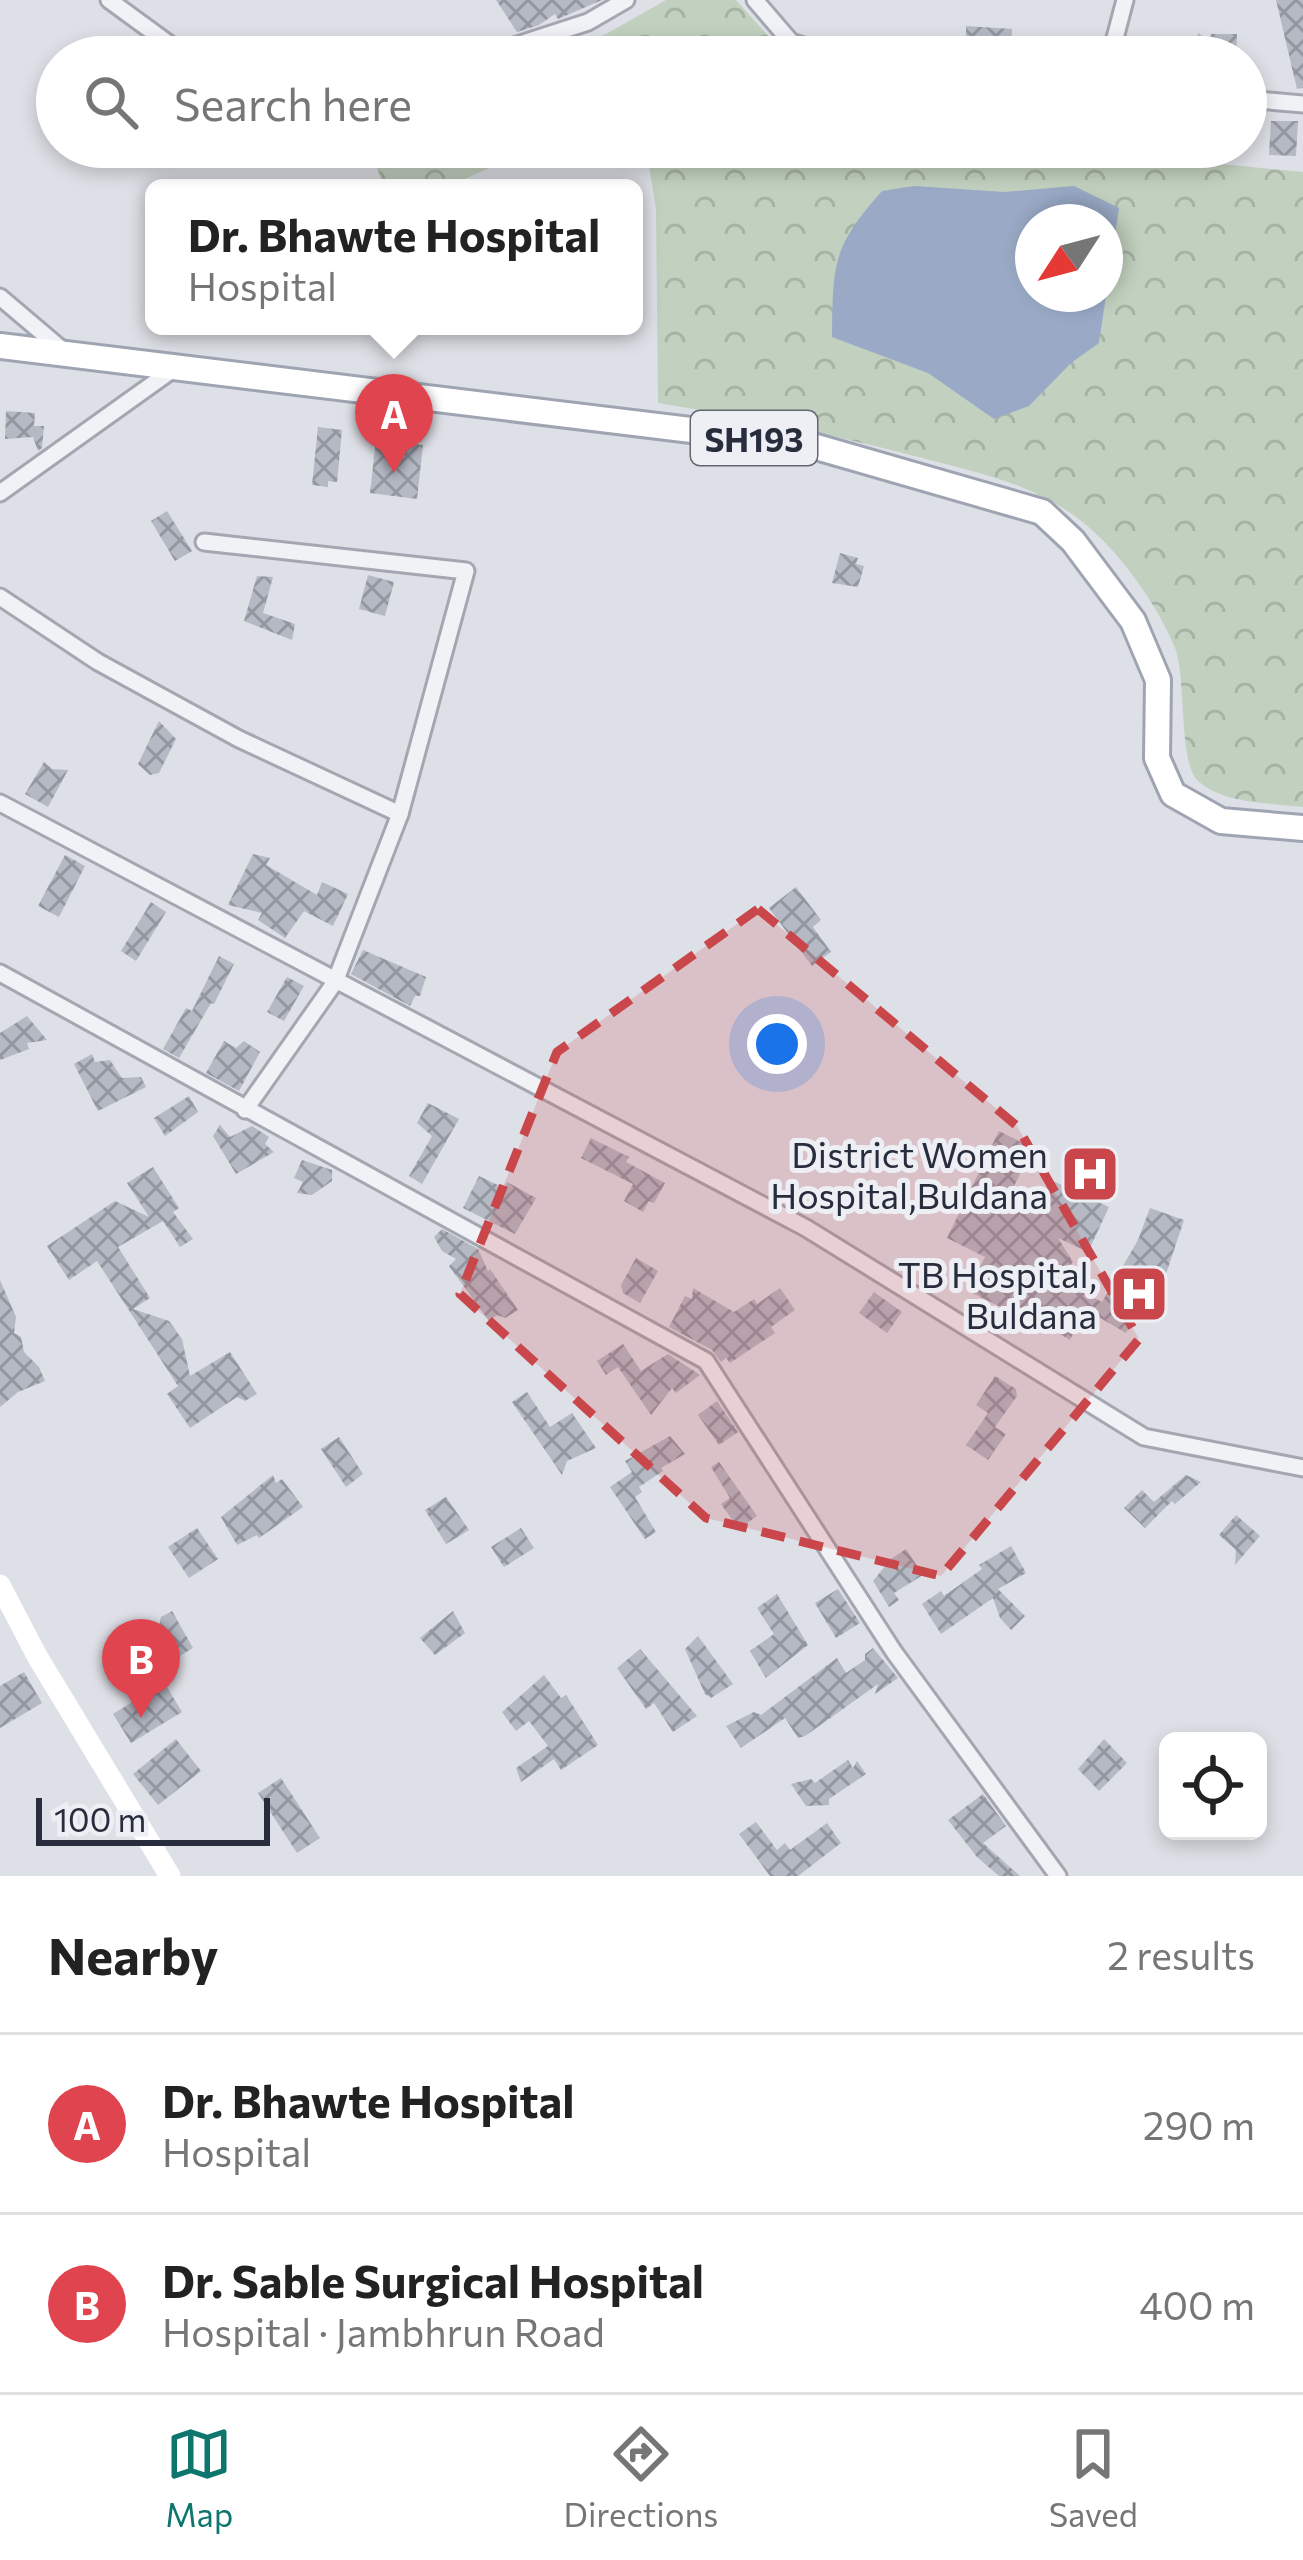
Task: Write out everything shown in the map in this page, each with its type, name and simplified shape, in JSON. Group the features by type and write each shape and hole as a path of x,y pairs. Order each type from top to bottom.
{"main road":[{"name":"SH193","path":"0,346 806,444 1042,512 1073,541 1133,621 1158,680 1157,758 1174,794 1221,821 1303,828"}],"street":[{"path":"109,0 159,36"},
{"path":"545,36 588,22 626,0"},
{"path":"755,0 787,36"},
{"path":"1116,36 1125,0"},
{"path":"1267,101 1303,104"},
{"path":"0,297 67,354"},
{"path":"0,494 176,368"},
{"path":"204,542 466,571 400,814 335,982 245,1111"},
{"path":"0,597 98,662 219,728 400,814"},
{"path":"0,803 806,1228 1144,1437 1303,1468"},
{"path":"0,974 706,1361 894,1652 1058,1876"},
{"path":"0,1586 170,1876"}],"highlighted area":[{"path":"758,909 1017,1126 1139,1339 941,1576 706,1518 460,1294 557,1052"}],"green space":[{"path":"666,0 736,0 768,36 601,36"},
{"path":"377,168 489,168 465,179 381,179"},
{"path":"649,168 1262,168 1303,172 1303,807 1234,798 1198,781 1188,757 1179,662 1167,631 1125,565 1067,511 1029,490 968,470 759,421 658,403 656,209"}],"water":[{"path":"914,186 1005,192 1074,186 1111,204 1015,204 1015,312 1104,312 1099,343 1071,363 1029,406 994,419 928,373 832,337 835,273 853,227 882,191"}],"building":[{"path":"496,0 602,0 517,32"},
{"path":"1276,0 1303,0 1303,88 1297,89"},
{"path":"966,26 1012,29 1012,36 966,36"},
{"path":"1271,121 1298,121 1296,156 1269,155"},
{"path":"6,411 35,413 34,426 44,426 42,448 38,451 33,437 5,439"},
{"path":"318,427 342,430 337,482 328,481 328,487 312,485"},
{"path":"376,439 423,445 417,499 370,493"},
{"path":"167,511 192,551 175,561 151,521"},
{"path":"840,553 858,558 856,564 864,566 858,587 832,583"},
{"path":"368,575 394,582 385,616 359,609"},
{"path":"257,576 273,577 263,613 295,624 292,640 244,621"},
{"path":"159,721 176,739 159,773 150,775 138,764"},
{"path":"44,762 52,769 68,770 48,807 25,794"},
{"path":"253,854 270,858 266,865 317,895 322,882 348,894 333,926 304,911 285,938 258,920 262,913 228,905"},
{"path":"65,855 85,866 59,917 38,906"},
{"path":"796,887 821,920 813,927 831,952 812,966 769,908"},
{"path":"151,902 166,912 136,961 121,951"},
{"path":"363,950 426,977 420,996 410,1006 351,974"},
{"path":"219,956 234,964 179,1058 163,1049 186,1008 192,1011"},
{"path":"287,977 304,986 284,1021 267,1012"},
{"path":"27,1016 47,1040 27,1043 29,1049 0,1060 0,1033"},
{"path":"224,1041 236,1048 244,1041 260,1052 239,1091 206,1073"},
{"path":"92,1054 95,1062 110,1060 122,1078 141,1077 146,1087 98,1111 74,1064"},
{"path":"189,1096 198,1112 165,1136 154,1118"},
{"path":"428,1103 459,1119 422,1184 409,1176 432,1136 417,1123"},
{"path":"220,1125 230,1137 252,1126 269,1137 265,1144 274,1152 236,1174 213,1136"},
{"path":"999,1131 1033,1148 1007,1200 1037,1215 1053,1181 1109,1207 1088,1252 1058,1238 1073,1262 1057,1280 1102,1302 1138,1240 1150,1208 1184,1220 1166,1274 1159,1272 1126,1333 1085,1309 1070,1340 1011,1306 1009,1311 968,1291 985,1257 947,1238"},
{"path":"591,1138 665,1183 654,1203 649,1201 643,1212 624,1201 633,1184 581,1158"},
{"path":"302,1160 332,1170 332,1181 312,1195 297,1193 303,1182 294,1178"},
{"path":"153,1167 179,1208 173,1212 193,1239 180,1247 163,1221 118,1247 150,1298 133,1309 169,1321 182,1339 190,1376 230,1352 257,1394 245,1401 237,1397 190,1428 167,1394 178,1386 97,1261 69,1280 47,1246 115,1201 149,1217 127,1183"},
{"path":"479,1176 504,1188 507,1182 536,1198 515,1234 463,1208"},
{"path":"442,1229 478,1249 488,1271 518,1310 489,1321 449,1266 456,1259 442,1251 434,1237"},
{"path":"636,1258 658,1271 640,1303 623,1293 621,1285"},
{"path":"0,1280 16,1317 14,1333 21,1337 24,1352 45,1381 18,1392 0,1407"},
{"path":"693,1288 734,1312 780,1288 795,1310 771,1327 775,1333 730,1363 726,1358 721,1362 712,1350 669,1327 685,1296 692,1299"},
{"path":"874,1292 902,1312 887,1333 859,1313"},
{"path":"623,1344 641,1371 668,1354 700,1375 676,1393 672,1388 651,1415 618,1367 606,1375 597,1361"},
{"path":"995,1376 1016,1389 1017,1396 995,1427 1006,1434 988,1460 966,1445 988,1413 976,1405"},
{"path":"527,1392 550,1427 572,1413 596,1448 567,1461 562,1475 512,1402"},
{"path":"717,1401 738,1432 719,1445 698,1415"},
{"path":"670,1436 685,1454 661,1468 639,1487 642,1492 635,1497 656,1532 645,1539 610,1487 632,1472 625,1461"},
{"path":"339,1437 363,1474 346,1487 321,1449"},
{"path":"719,1462 757,1516 739,1529 721,1504 730,1498 711,1467"},
{"path":"273,1475 276,1483 282,1479 303,1507 259,1538 237,1545 221,1517"},
{"path":"1186,1475 1201,1482 1175,1504 1172,1501 1145,1528 1124,1508 1142,1490 1154,1502"},
{"path":"446,1497 469,1530 446,1544 425,1510"},
{"path":"1236,1515 1260,1536 1235,1565 1236,1550 1219,1535"},
{"path":"197,1528 218,1559 189,1578 168,1547"},
{"path":"521,1528 534,1548 504,1567 491,1547"},
{"path":"1011,1546 1026,1573 998,1589 1025,1616 1011,1630 1000,1618 993,1598 941,1634 922,1604 941,1591 944,1596 982,1569 979,1565"},
{"path":"906,1549 923,1575 894,1593 899,1600 889,1607 873,1581"},
{"path":"838,1589 860,1623 836,1638 815,1603"},
{"path":"777,1594 808,1645 766,1678 750,1651 774,1634 757,1608"},
{"path":"172,1611 193,1648 168,1663 150,1631 158,1630 161,1617"},
{"path":"453,1611 465,1633 435,1655 420,1638"},
{"path":"698,1636 733,1684 711,1698 685,1649"},
{"path":"873,1648 898,1678 875,1694 878,1684 805,1736 798,1738 785,1718 741,1748 726,1726 754,1712 761,1715 837,1658 846,1673"},
{"path":"640,1649 697,1716 673,1732 654,1703 646,1709 617,1668"},
{"path":"24,1672 42,1703 0,1728 0,1686"},
{"path":"544,1675 561,1698 566,1695 598,1745 561,1770 554,1759 521,1782 516,1768 548,1746 529,1721 516,1731 502,1712"},
{"path":"164,1682 182,1712 131,1743 113,1714"},
{"path":"176,1739 201,1771 158,1805 133,1774"},
{"path":"1104,1739 1127,1763 1099,1791 1078,1769"},
{"path":"848,1760 853,1768 857,1761 866,1774 829,1799 829,1805 806,1806 791,1784 811,1779 815,1783"},
{"path":"281,1778 320,1838 297,1853 258,1793"},
{"path":"983,1794 1006,1826 983,1843 1020,1876 999,1876 948,1820"},
{"path":"756,1822 777,1850 785,1843 790,1850 827,1823 841,1843 798,1876 770,1876 739,1834"}],"place":[{"name":"Dr. Bhawte Hospital","path":"394,473"},
{"name":"District Women Hospital,Buldana","path":"1090,1174"},
{"name":"TB Hospital, Buldana","path":"1139,1294"},
{"name":"Dr. Sable Surgical Hospital","path":"141,1718"}]}
